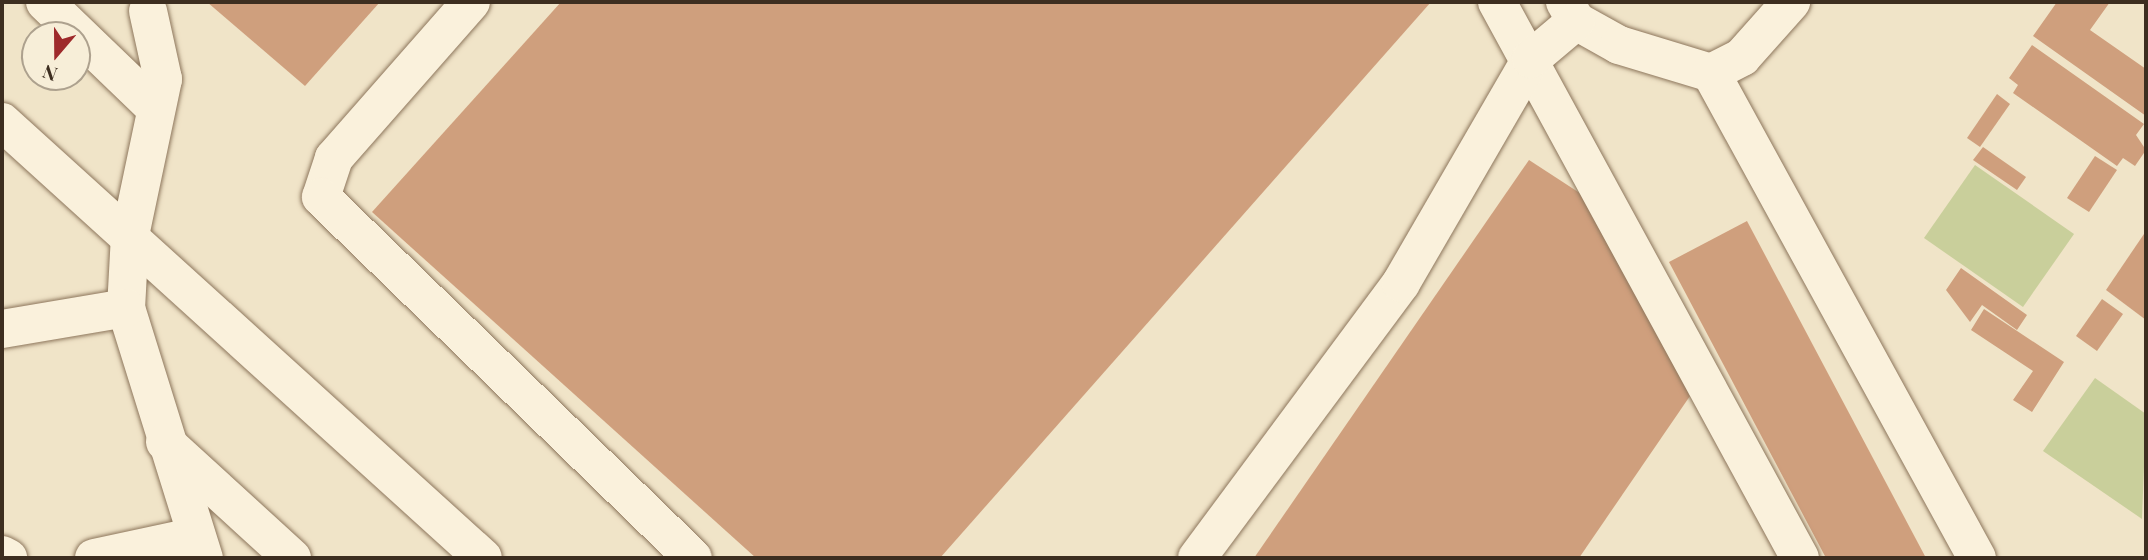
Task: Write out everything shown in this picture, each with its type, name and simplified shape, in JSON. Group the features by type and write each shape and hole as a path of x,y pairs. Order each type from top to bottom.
{"lane":[{"path":"45,2 156,109"},
{"path":"471,2 334,158 321,197 693,558"},
{"path":"1497,2 1531,60 1800,558"},
{"path":"1197,558 1401,283 1531,60 1571,11 1619,45 1711,73 1742,57 1791,2"},
{"path":"94,558 198,547 163,441 126,308 130,235 156,109 161,60 148,11"},
{"path":"1711,73 1977,558"},
{"path":"2,122 130,235 483,558"},
{"path":"2,329 126,308"},
{"path":"163,441 292,558"},
{"path":"2,555 8,558"}],"green space":[{"path":"1975,165 2074,234 2023,307 1924,238"},
{"path":"2095,378 2146,414 2142,519 2043,451"}],"building":[{"path":"207,2 380,2 305,86"},
{"path":"561,2 1431,2 940,558 756,558 372,212"},
{"path":"2057,2 2110,2 2090,30 2146,69 2146,116 2033,36"},
{"path":"2032,45 2144,124 2136,135 2146,150 2135,166 2123,158 2117,166 2013,93 2018,85 2009,78"},
{"path":"1997,94 2010,104 1980,147 1967,138"},
{"path":"1983,147 2026,177 2017,190 1973,160"},
{"path":"2095,156 2117,170 2089,212 2067,198"},
{"path":"1529,160 1592,201 1690,396 1579,558 1254,558"},
{"path":"1747,221 1926,558 1826,558 1669,262"},
{"path":"2146,231 2146,320 2106,290"},
{"path":"1961,268 2027,315 2017,330 1982,305 1970,322 1946,290"},
{"path":"2102,299 2123,314 2097,351 2076,336"},
{"path":"1984,309 2064,362 2032,412 2013,400 2033,371 1971,330"}]}
